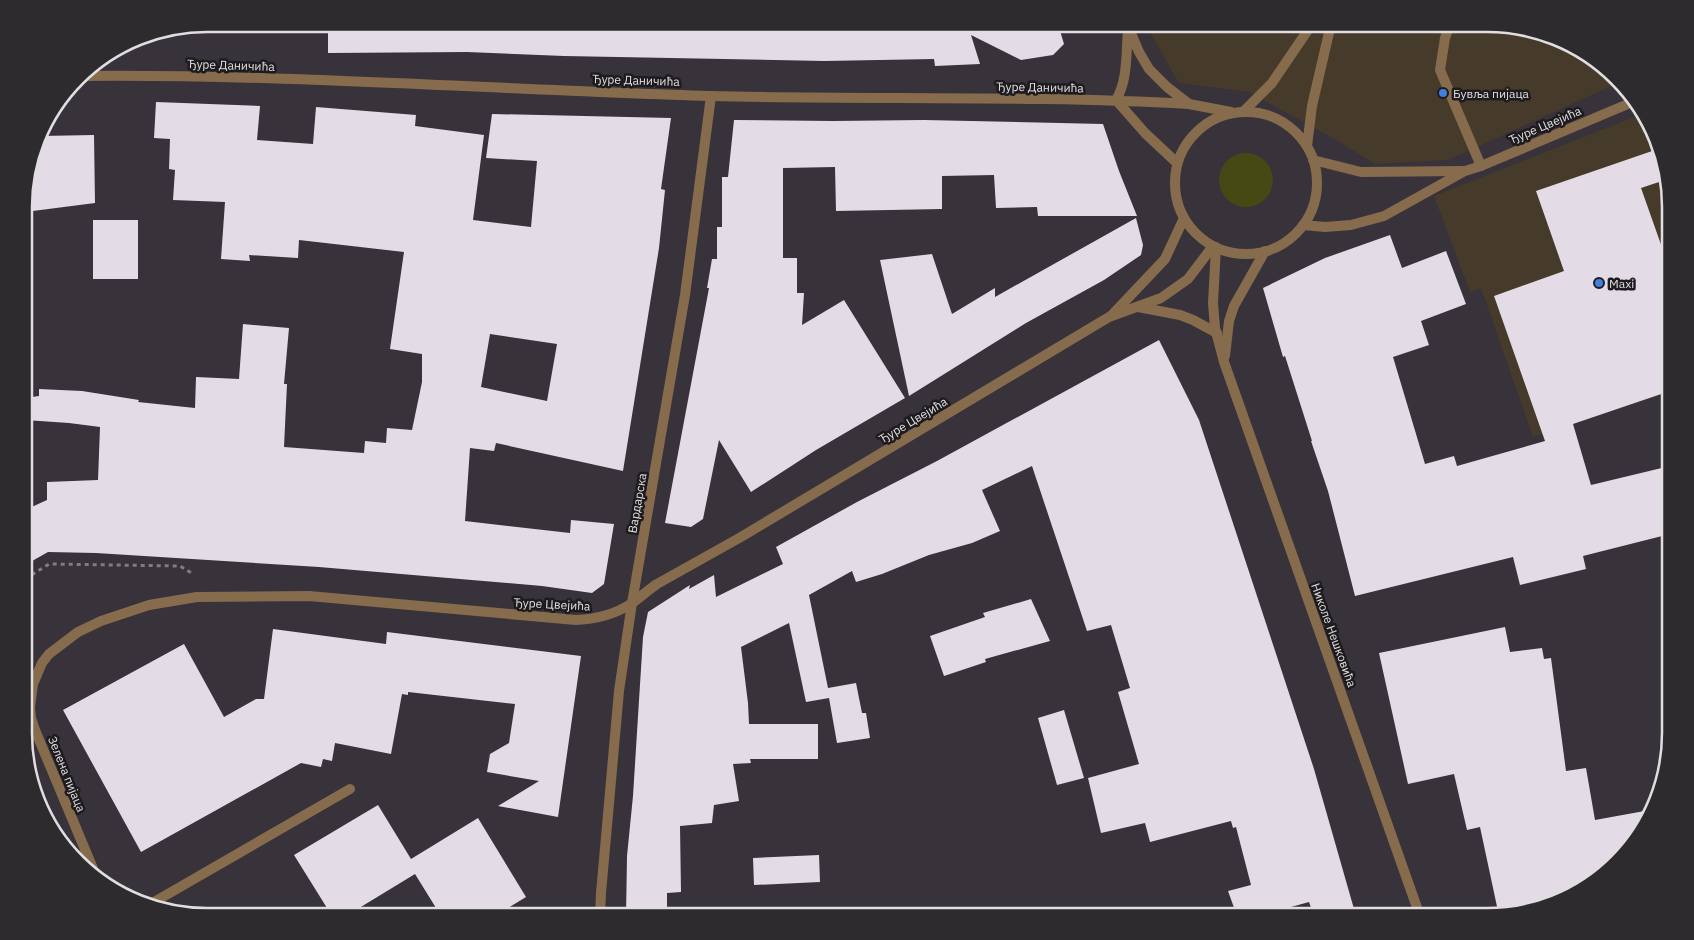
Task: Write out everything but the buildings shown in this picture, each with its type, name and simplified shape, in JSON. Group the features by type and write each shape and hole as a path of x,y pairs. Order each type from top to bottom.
{"street":[{"path":"1127,32 1123,83 1121,92 1116,100 1145,134 1177,163"},
{"path":"1130,32 1138,52 1150,69 1167,88 1189,104 1238,112 1262,114 1280,120 1295,131 1307,146 1317,177 1316,194 1312,210 1293,237 1279,246 1248,254 1214,247 1196,234 1184,218 1176,201 1174,182 1177,163 1186,142 1194,134 1212,120 1238,112 1272,83 1307,32"},
{"path":"1307,146 1312,106 1329,32"},
{"path":"1447,32 1440,70 1481,166"},
{"name":"Ђуре Даничића","path":"92,76 154,75 362,81 711,96 1116,100 1189,104"},
{"name":"Вардарска","path":"601,908 619,691 632,603 685,294 711,96"},
{"name":"Ђуре Цвејића","path":"1303,225 1325,227 1351,225 1384,216 1465,171 1627,104"},
{"name":"Ђуре Цвејића","path":"1313,160 1361,172 1465,171"},
{"name":"Ђуре Цвејића","path":"1109,317 1165,259 1184,218"},
{"name":"Ђуре Цвејића","path":"33,684 42,662 49,654 78,632 101,621 149,605 197,597 308,596 576,620 598,619 632,603 657,584 741,537 1109,317 1161,298 1188,280 1214,247"},
{"name":"Николе Нешковића","path":"1214,247 1212,303 1224,362 1417,907"},
{"name":"Николе Нешковића","path":"1224,362 1229,321 1234,306 1265,251"},
{"path":"1137,307 1180,315 1194,320 1217,333"},
{"name":"Зелена пијаца","path":"32,692 33,684"},
{"name":"Зелена пијаца","path":"32,720 90,862"},
{"path":"157,900 350,790"}],"path":[{"path":"32,575 49,564 180,566 197,576"}],"shaded area":[{"path":"1150,32 1486,32 1509,34 1532,38 1574,56 1593,69 1612,86 1448,160 1375,164 1249,92 1179,83"},
{"name":"Maxi","path":"1636,117 1652,151 1658,173 1661,196 1661,395 1533,437 1481,288 1470,292 1434,196"}],"green space":[{"path":"1241,153 1251,153 1261,157 1269,165 1273,180 1269,195 1261,203 1251,207 1241,207 1231,203 1223,195 1219,185 1219,175 1223,165 1231,157"}],"place":[{"name":"Бувља пијаца","path":"1443,93"},
{"name":"Maxi","path":"1599,283"}]}
